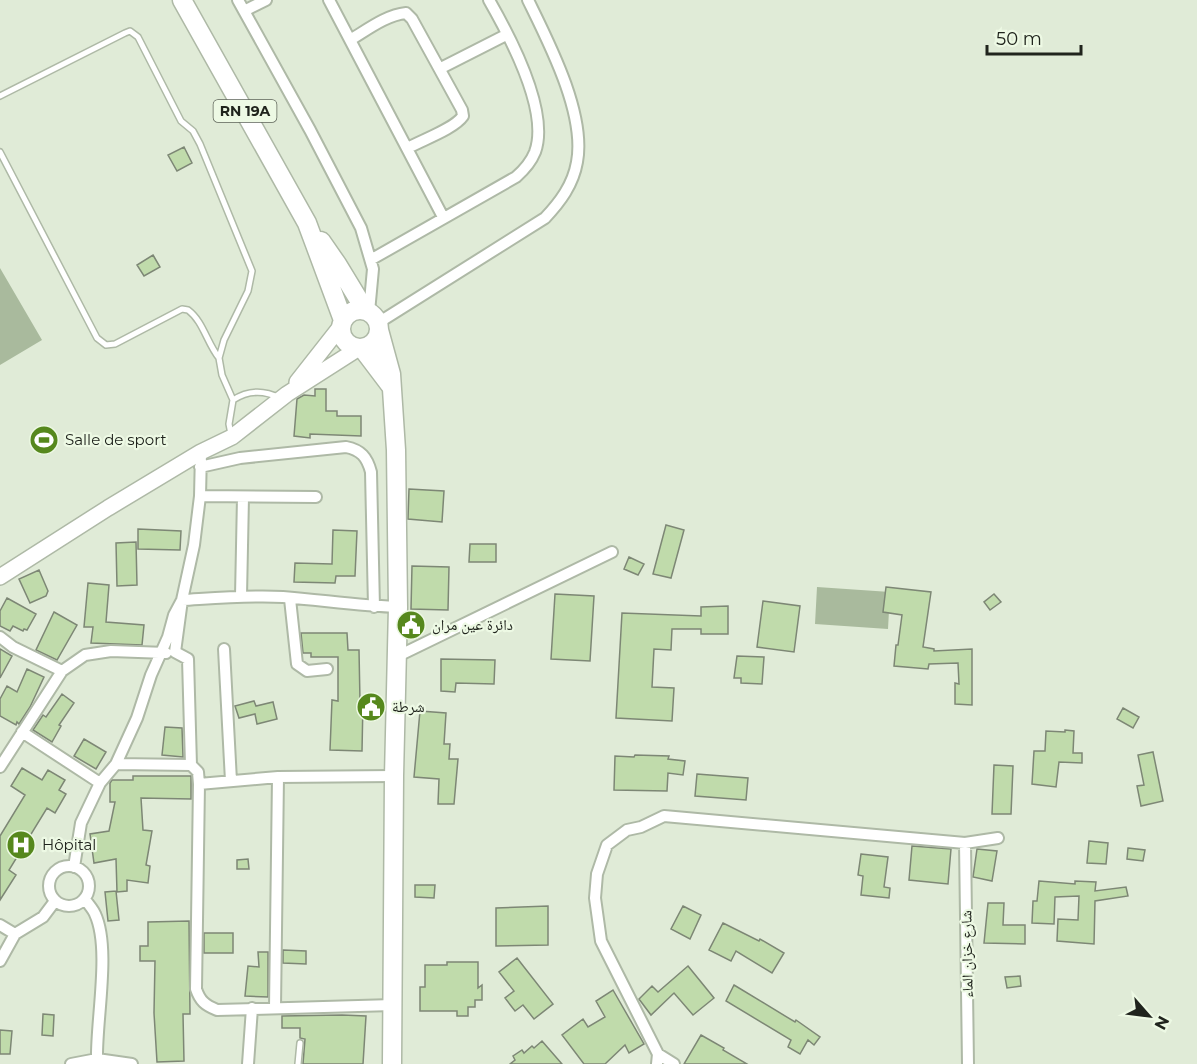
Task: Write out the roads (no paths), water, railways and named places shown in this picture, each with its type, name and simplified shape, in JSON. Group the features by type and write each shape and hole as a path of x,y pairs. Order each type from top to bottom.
{"main road":[{"name":"RN 19A","path":"182,0 307,223"},
{"path":"307,223 373,319 388,359 392,389 396,450 398,607 392,1064"},
{"path":"307,223 342,323 342,336 345,341 360,348 378,368 392,389"},
{"path":"284,396 355,310 373,319"},
{"path":"0,578 108,508 200,459 284,396 373,342 373,319"}],"street":[{"path":"238,0 361,228 372,259 373,319"},
{"path":"244,10 266,0"},
{"path":"329,0 408,147 443,218"},
{"path":"372,259 516,177 531,161 538,130 529,80 489,0"},
{"path":"373,319 545,218 560,202 571,183 577,162 578,140 575,119 551,47 528,0"},
{"path":"350,40 377,23 406,13 412,19 441,68 463,116 460,121 408,147"},
{"path":"441,68 506,35"},
{"path":"175,652 182,600 194,545 200,496 200,459 240,458 346,447 356,448 364,454 371,472 374,606"},
{"path":"200,496 316,497"},
{"path":"241,596 243,497"},
{"path":"396,657 612,552"},
{"path":"182,600 241,596 398,607"},
{"path":"290,599 297,664 307,671 327,669"},
{"path":"74,867 81,823 100,783 116,764 144,701 174,615 182,600"},
{"path":"0,637 12,647 62,671"},
{"path":"224,649 231,781"},
{"path":"0,767 62,671 85,655 111,651 175,652 188,659 191,765 198,772 199,784 196,989 200,999 207,1006 217,1010 393,1005"},
{"path":"22,732 100,783"},
{"path":"116,764 191,765"},
{"path":"199,784 278,777 394,776"},
{"path":"275,1007 278,777"},
{"path":"674,1064 658,1059 601,941 595,898 597,874 607,845 627,830 642,827 664,816 965,843 998,838"},
{"name":"شارع خزان الماء","path":"965,843 968,1064"},
{"path":"61,867 74,867 85,874 89,886 85,899 74,906 67,907 55,901 48,889 51,876 61,867"},
{"path":"85,899 95,914 103,951 96,1038 97,1059"},
{"path":"0,961 15,934 43,917 55,901"},
{"path":"0,925 15,934"},
{"path":"248,1064 252,1008"},
{"path":"71,1064 97,1059 132,1064"}],"lane":[{"path":"0,96 124,33 130,31 135,33 181,121 194,131 252,271 248,291 224,340 219,357 222,375 233,400 229,424 232,437"},
{"path":"0,152 101,342 106,345 115,344 182,309 188,310 199,324 213,351 219,357"},
{"path":"233,400 258,391 284,396"},
{"path":"298,1064 300,1043"}],"place":[{"name":"Salle de sport","path":"44,440"},
{"name":"دائرة عين مران","path":"411,625"},
{"name":"شرطة","path":"371,707"},
{"name":"Hôpital","path":"21,845"}]}
